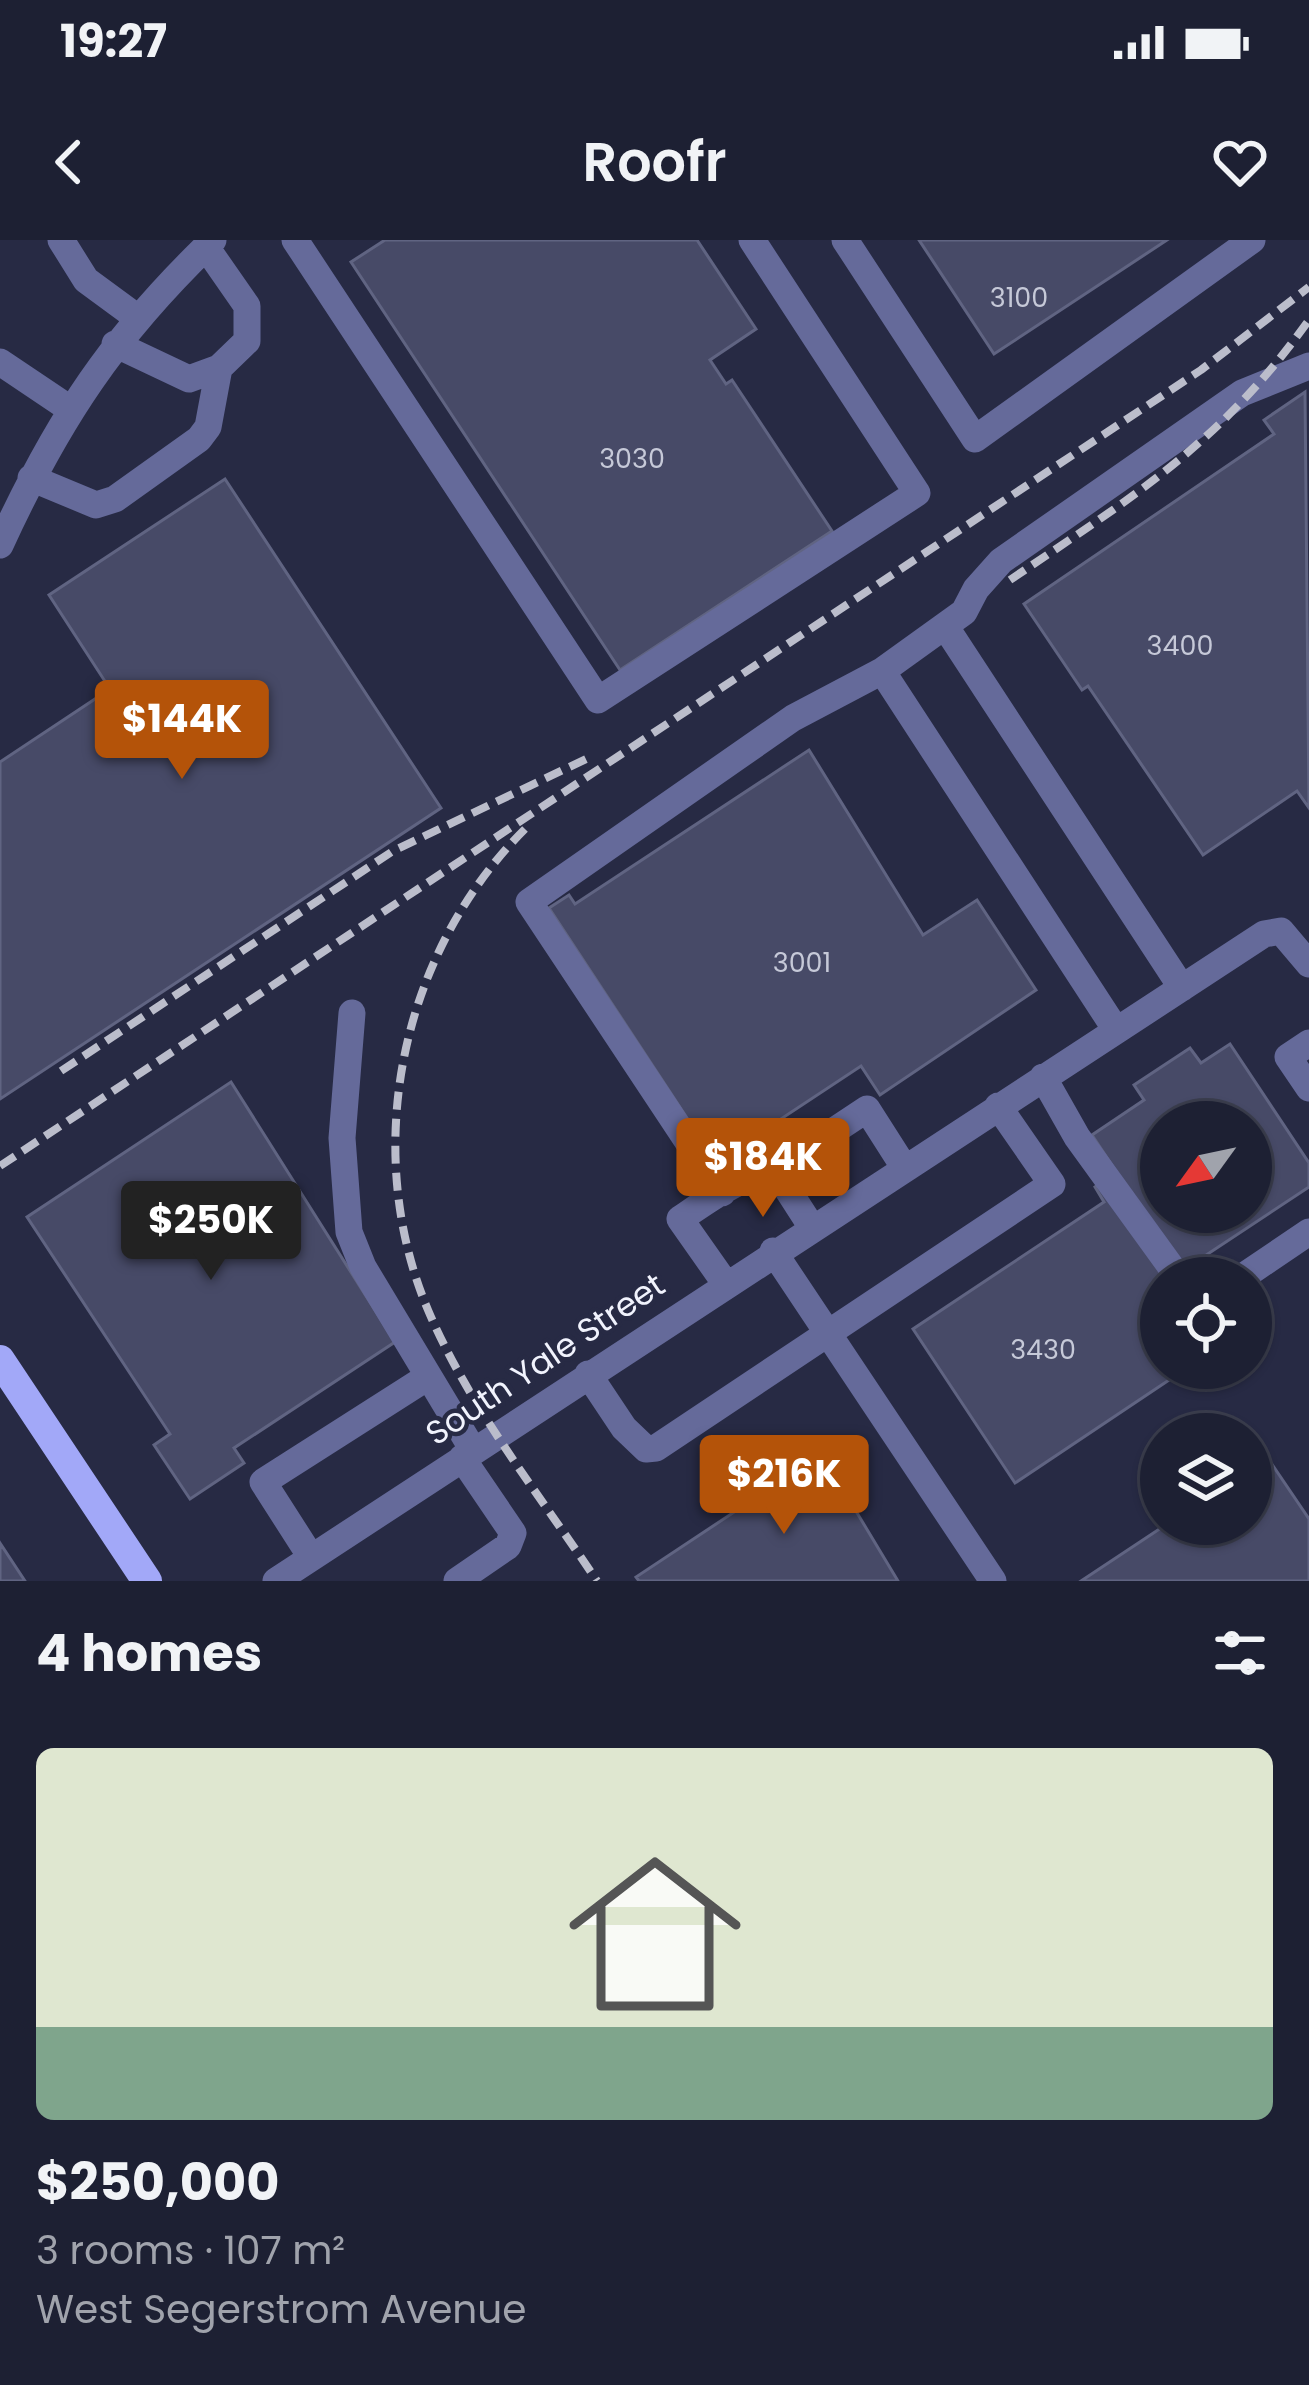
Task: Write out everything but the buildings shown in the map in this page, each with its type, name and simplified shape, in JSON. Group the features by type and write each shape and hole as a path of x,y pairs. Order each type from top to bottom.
{"main road":[{"path":"0,1360 147,1581"}],"street":[{"path":"61,240 86,280 135,316"},
{"path":"295,240 598,700 917,493 752,240"},
{"path":"845,240 975,439 1252,240"},
{"path":"0,545 70,410 135,316 209,243 247,306 247,341 218,368 188,379 116,344"},
{"path":"0,362 70,410"},
{"path":"722,1193 529,902 794,718 882,671 964,612 976,589 1001,561 1242,393 1309,366"},
{"path":"31,478 96,505 116,499 200,439 208,427 218,368"},
{"path":"945,626 1181,988"},
{"path":"882,671 1116,1030"},
{"name":"South Yale Street","path":"276,1581 811,1226 1264,934 1281,931 1309,964"},
{"path":"352,1012 342,1138 349,1232 513,1533 508,1546 457,1581"},
{"path":"1299,1050 1309,1088"},
{"path":"1043,1077 1077,1137 1164,1257"},
{"path":"588,1374 624,1428 646,1449 656,1448 830,1336 1052,1184 998,1106"},
{"path":"725,1283 680,1219 722,1193 775,1170 867,1109 904,1167"},
{"path":"775,1170 811,1226"},
{"path":"1272,1257 1309,1232"},
{"path":"773,1251 984,1578"},
{"path":"311,1557 263,1482 426,1378"}],"railway":[{"path":"0,1166 1201,370 1309,287"},
{"path":"1010,580 1136,494 1208,435 1309,320"},
{"path":"61,1071 393,851 586,759"},
{"path":"525,829 482,878 448,933 422,993 404,1055 396,1119 397,1184 408,1248 445,1346 484,1415 597,1581"}]}
